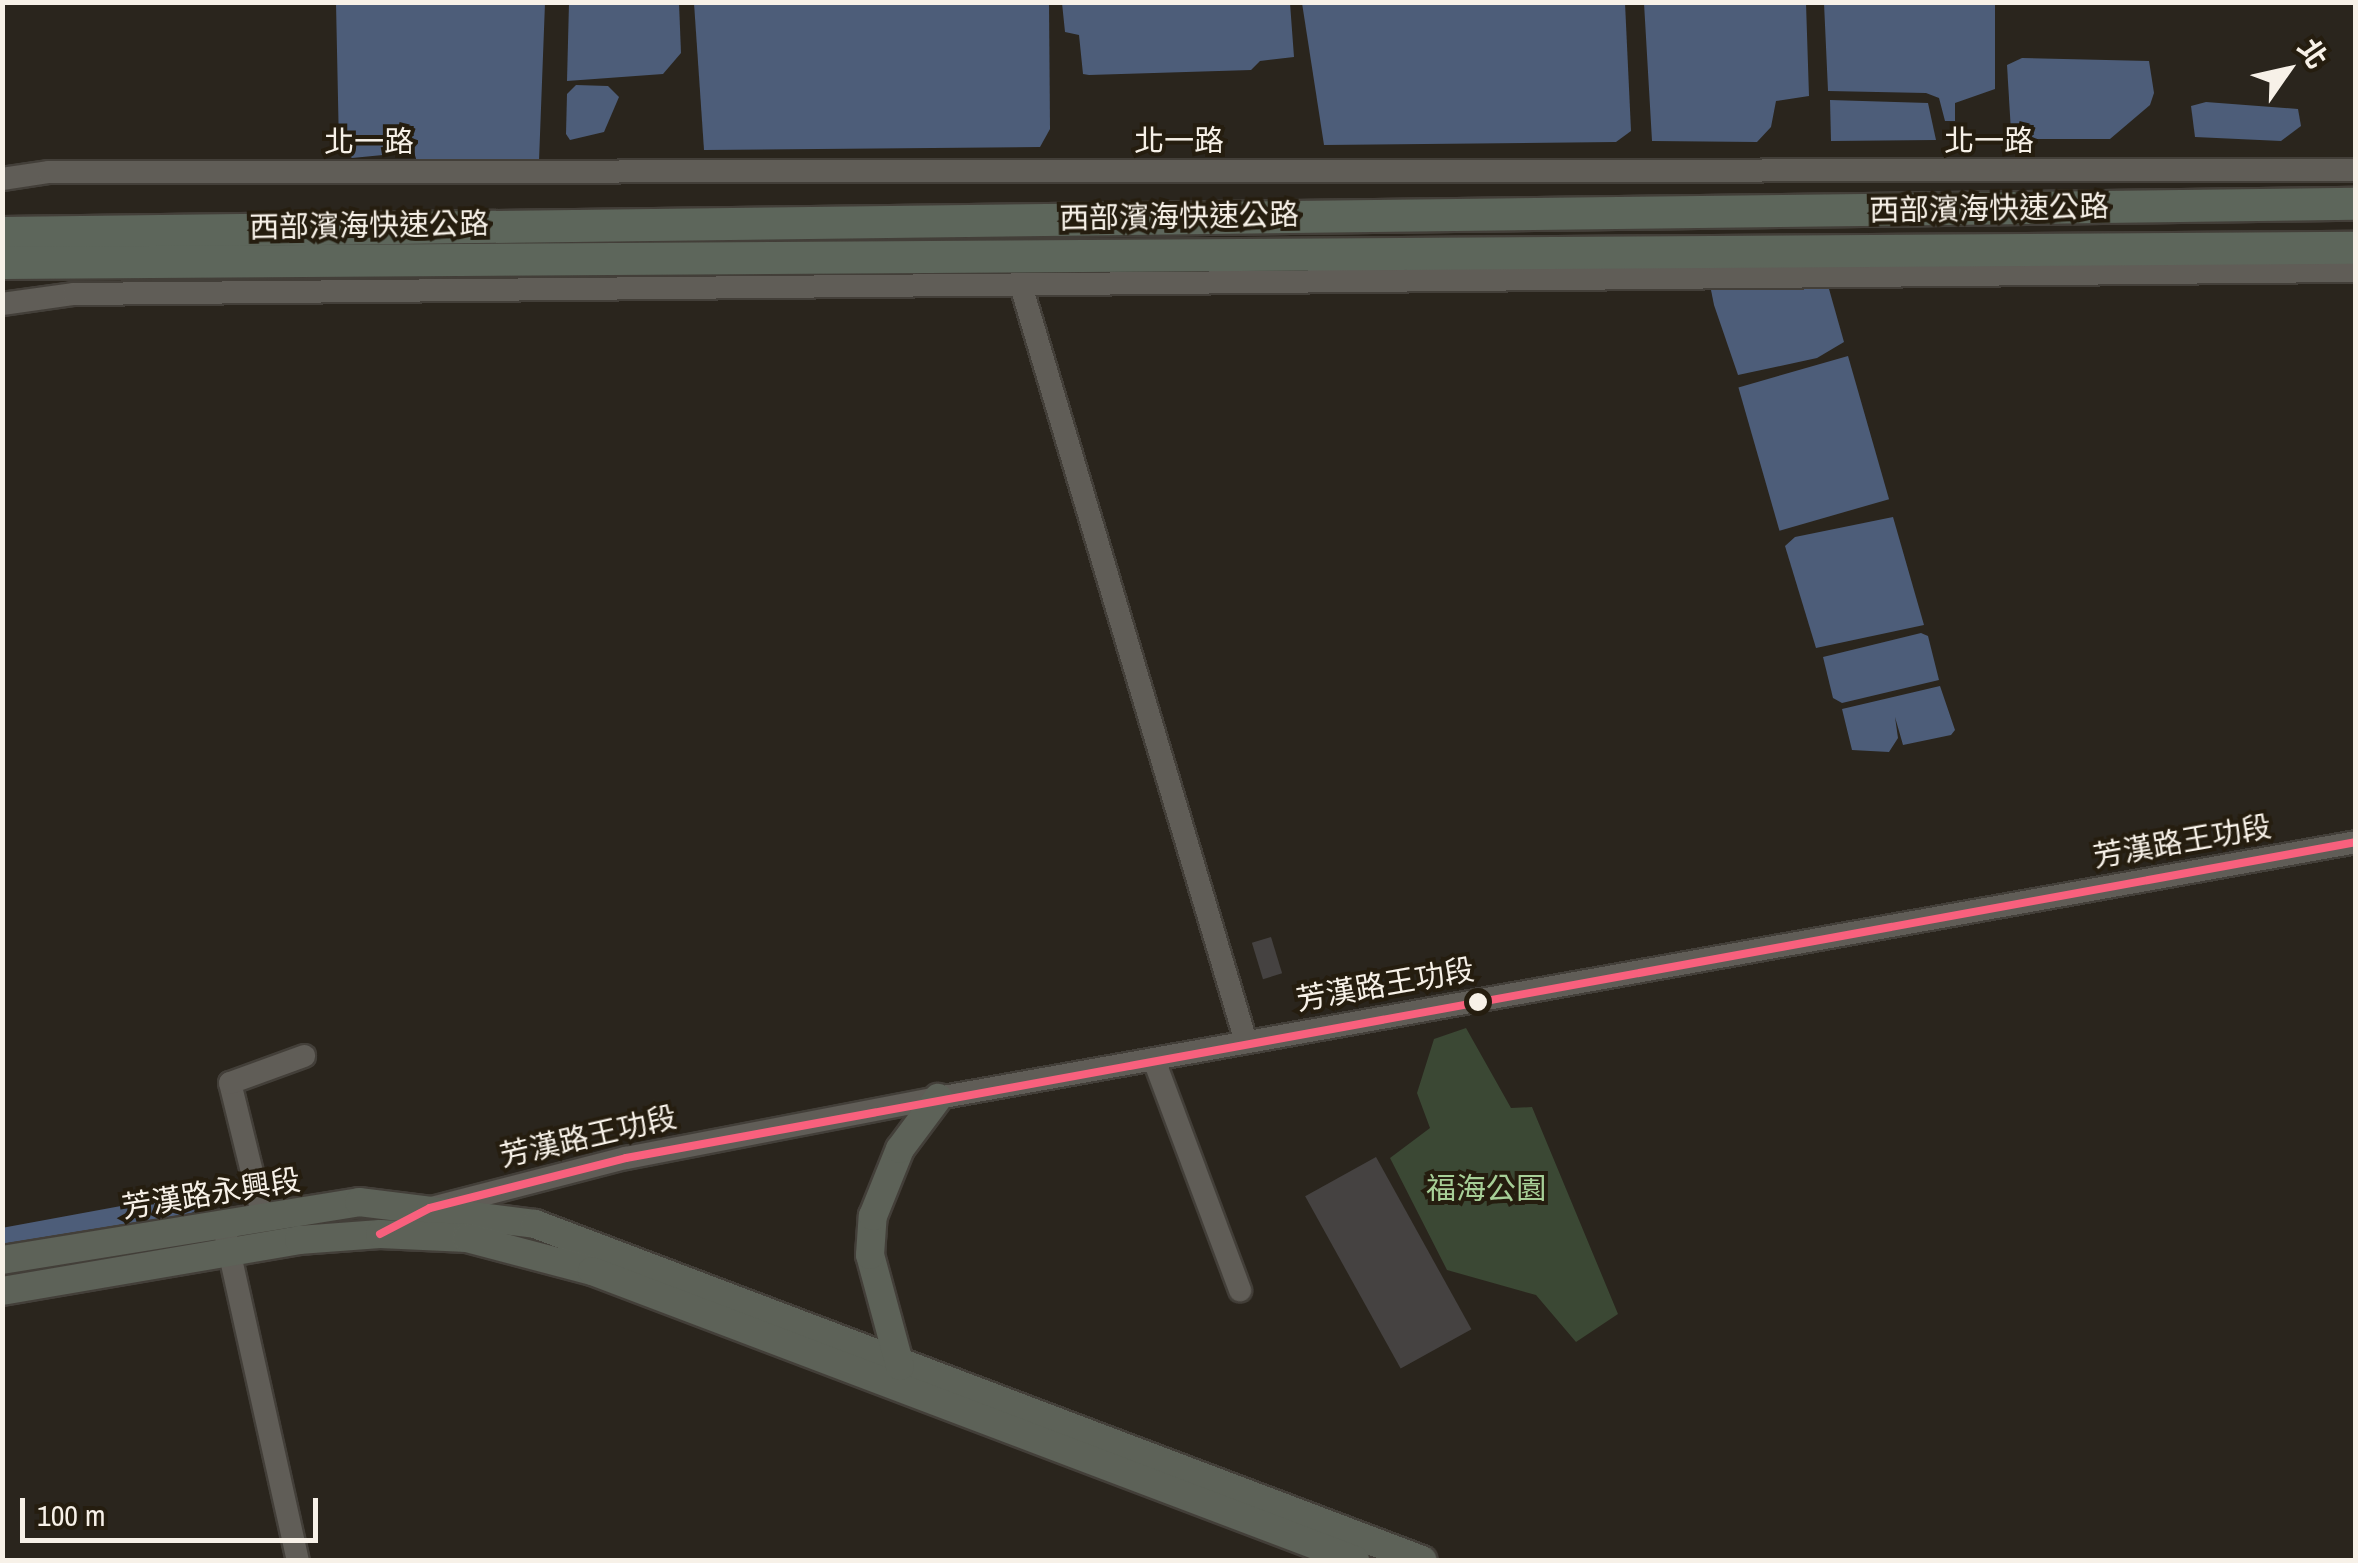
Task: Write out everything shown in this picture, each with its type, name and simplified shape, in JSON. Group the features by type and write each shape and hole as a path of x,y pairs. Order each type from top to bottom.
{"highway":[{"name":"西部濱海快速公路","path":"2,233 2356,204"},
{"name":"西部濱海快速公路","path":"2,263 2356,248"}],"main road":[{"path":"908,1386 895,1355 870,1255 873,1216 900,1149 938,1098"},
{"name":"芳漢路永興段","path":"2,1291 226,1236 263,1217 358,1202 430,1208"},
{"name":"芳漢路王功段","path":"430,1208 535,1224 599,1243 1422,1560"},
{"name":"芳漢路永興段","path":"2,1260 226,1236 380,1234"},
{"path":"380,1234 468,1238 592,1271 908,1386 1354,1560"}],"street":[{"name":"北一路","path":"2,178 49,172 2356,170"},
{"path":"2,304 74,294 1022,289 2356,271"},
{"path":"1022,289 1246,1042"},
{"name":"芳漢路王功段","path":"380,1234 430,1208 626,1158 2356,842"},
{"path":"263,1217 230,1083 304,1056"},
{"path":"1154,1060 1240,1290"},
{"path":"226,1236 298,1560"}],"green space":[{"name":"福海公園","path":"1466,1028 1511,1108 1532,1107 1618,1314 1576,1342 1536,1295 1447,1270 1390,1158 1430,1128 1417,1093 1434,1039"}],"water":[{"path":"336,3 545,3 539,161 418,165 414,152 352,158 339,147"},
{"path":"569,3 679,3 681,53 663,74 567,81"},
{"path":"694,3 1049,3 1050,129 1040,147 704,150"},
{"path":"1062,3 1290,3 1294,57 1260,61 1251,70 1083,74 1079,35 1065,32"},
{"path":"1302,3 1625,3 1631,131 1616,142 1324,145"},
{"path":"1644,3 1806,3 1809,96 1776,101 1771,127 1757,142 1652,141"},
{"path":"1824,3 1995,3 1995,89 1955,103 1955,121 1945,121 1939,98 1926,93 1828,91"},
{"path":"2022,58 2149,61 2154,93 2150,105 2110,139 2023,139 2011,132 2007,65"},
{"path":"576,85 608,86 619,97 604,132 570,140 566,134 567,94"},
{"path":"1830,100 1928,103 1936,140 1831,141"},
{"path":"2206,102 2298,109 2301,126 2281,141 2195,137 2191,106"},
{"path":"1717,282 1829,289 1844,342 1817,358 1738,375 1714,305 1711,290"},
{"path":"1848,356 1889,499 1779,531 1738,387"},
{"path":"1893,517 1924,625 1816,648 1785,546 1795,537"},
{"path":"1921,633 1928,636 1939,680 1842,703 1833,698 1823,657"},
{"path":"1940,686 1955,730 1951,735 1903,745 1895,717 1898,738 1889,752 1852,750 1842,709"}],"building":[{"path":"1271,937 1282,973 1263,979 1252,943"},
{"path":"1376,1157 1472,1329 1401,1369 1305,1196"}],"waterway":[{"path":"2,1238 188,1204"}],"transit line":[{"path":"380,1234 430,1208 626,1158 2356,842"}]}
